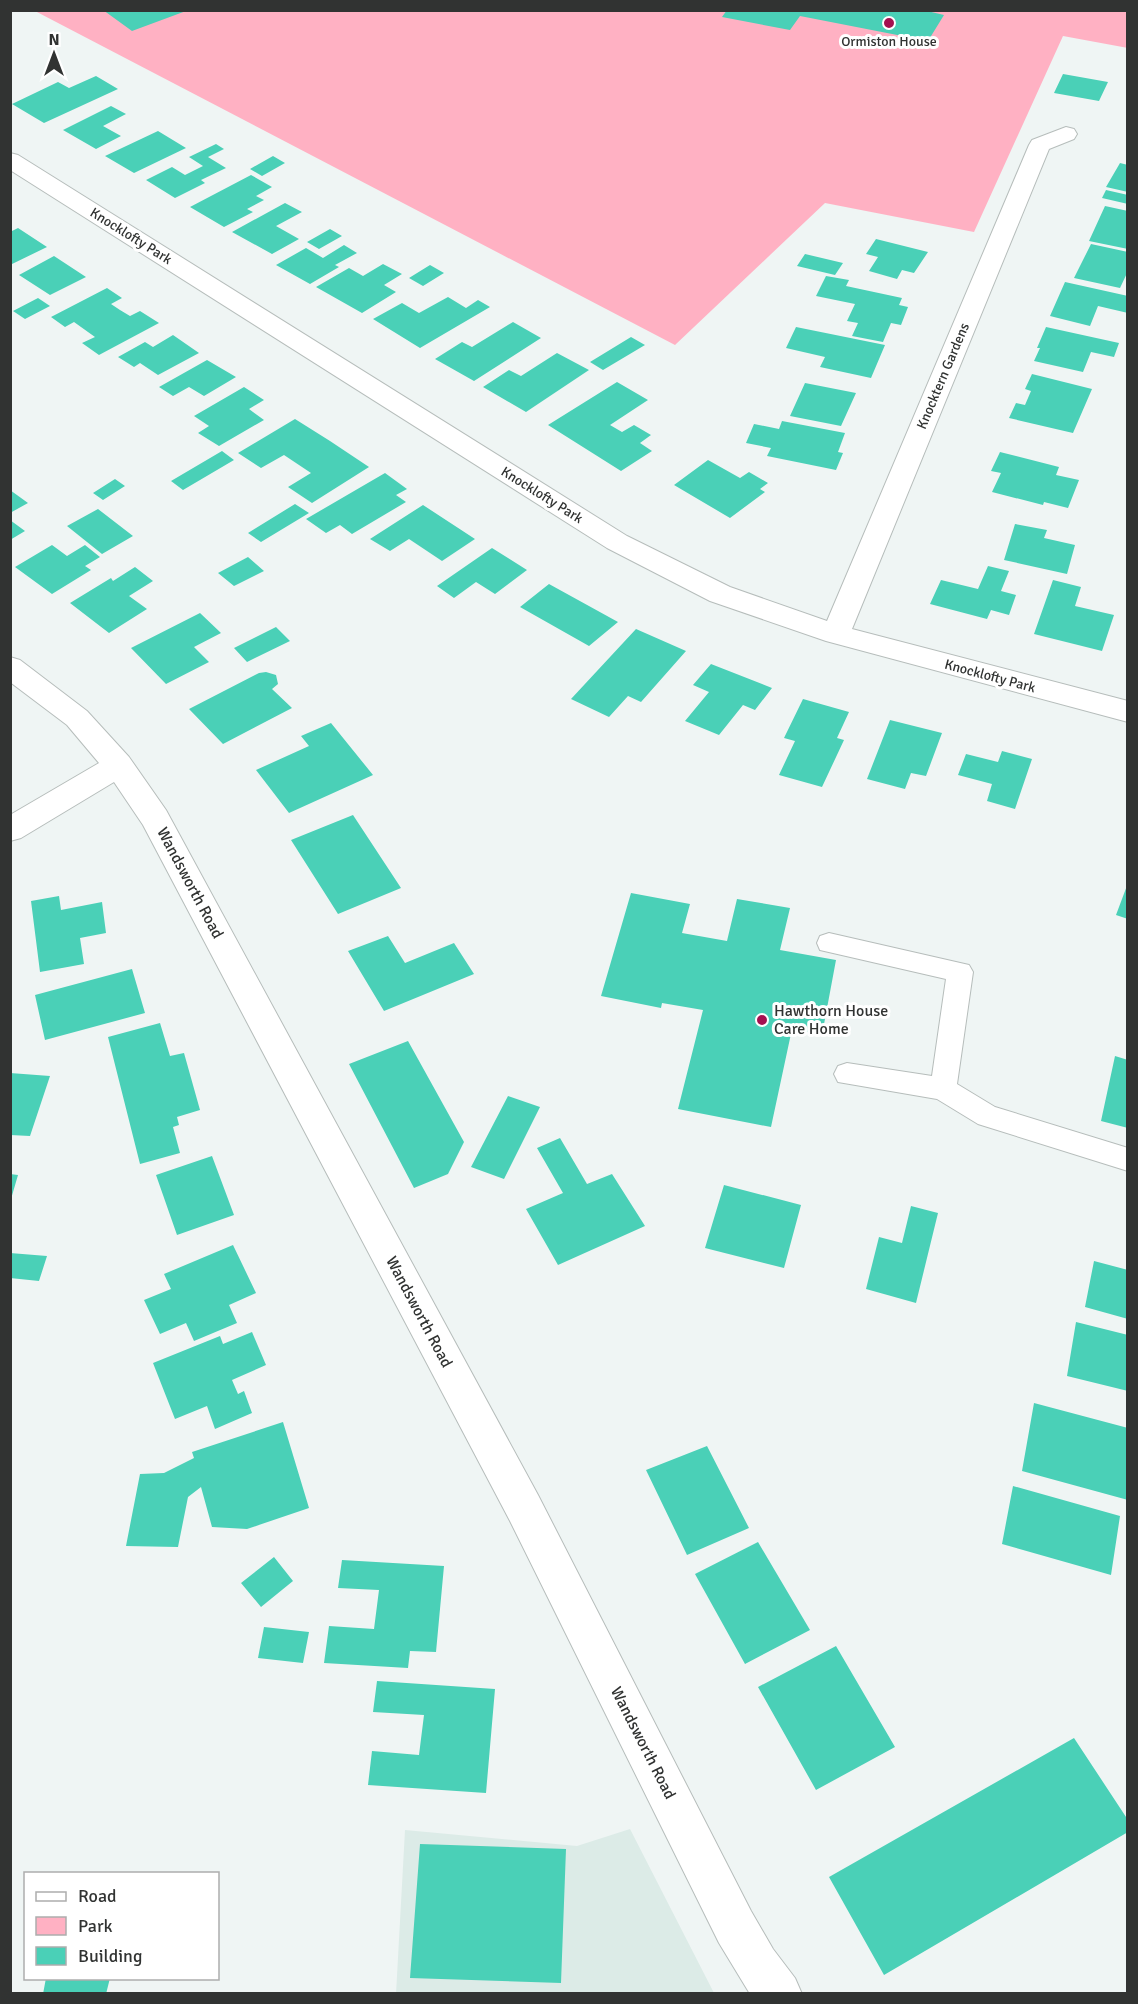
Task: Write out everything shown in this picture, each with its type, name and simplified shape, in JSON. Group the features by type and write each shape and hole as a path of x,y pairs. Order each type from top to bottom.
{"street":[{"name":"Knocktern Gardens","path":"836,634 1040,145 1066,134"},
{"name":"Knocklofty Park","path":"10,160 617,542 720,594 836,634 1128,712"},
{"name":"Wandsworth Road","path":"10,667 77,718 118,765 161,828 524,1508 735,1927 757,1965 779,1994"},
{"path":"10,830 118,765"}],"lane":[{"path":"829,943 960,972 943,1089"},
{"path":"847,1074 943,1089 987,1116 1128,1160"}],"shaded area":[{"path":"630,1829 714,1993 396,1994 405,1830 577,1846"}],"green space":[{"path":"1127,10 1128,48 1063,36 974,232 825,203 675,345 35,11"}],"building":[{"path":"103,10 186,10 186,11 132,31"},
{"name":"Ormiston House","path":"727,10 923,10 944,15 928,41 800,16 790,30 722,17"},
{"path":"1063,74 1108,82 1099,101 1054,93"},
{"path":"96,76 118,89 44,123 12,104 58,82 69,88"},
{"path":"111,106 126,114 103,126 121,136 96,149 63,130"},
{"path":"158,131 186,148 134,173 105,156"},
{"path":"216,144 224,149 208,157 226,168 201,180 205,183 175,198 146,180 172,167 185,175 203,166 189,157"},
{"path":"273,156 285,163 262,176 250,169"},
{"path":"1120,163 1128,165 1128,192 1106,187"},
{"path":"251,175 272,187 256,196 264,200 247,209 253,212 224,227 190,207"},
{"path":"1106,190 1128,195 1128,204 1102,198"},
{"path":"285,203 302,212 276,226 299,239 272,254 232,232"},
{"path":"1105,206 1128,211 1128,249 1089,241"},
{"path":"18,228 47,247 10,265 10,232"},
{"path":"330,229 342,236 319,249 307,242"},
{"path":"876,239 928,252 914,273 902,270 897,279 869,271 878,257 866,254"},
{"path":"1091,244 1128,252 1128,271 1120,288 1074,278"},
{"path":"344,245 357,253 335,265 339,267 310,284 276,265 306,248 323,258"},
{"path":"805,254 843,263 835,275 797,266"},
{"path":"54,256 86,277 50,295 19,275"},
{"path":"383,264 402,274 384,285 396,292 362,313 316,287 349,268 363,276"},
{"path":"430,265 444,273 423,286 409,278"},
{"path":"826,276 849,280 846,286 902,298 899,305 908,307 901,325 891,323 883,342 852,336 858,323 847,321 855,304 816,296"},
{"path":"1065,282 1128,296 1128,313 1098,306 1090,326 1050,316"},
{"path":"107,288 122,298 111,304 130,316 140,311 159,323 99,355 82,343 95,337 74,322 65,327 51,317"},
{"path":"448,297 466,308 478,300 490,307 420,348 373,319 402,303 419,313"},
{"path":"38,298 50,306 25,319 13,311"},
{"path":"513,322 541,338 474,381 435,359 462,342 472,347"},
{"path":"796,327 885,345 871,378 820,367 825,357 786,348"},
{"path":"1046,327 1119,343 1114,357 1091,352 1083,372 1034,361"},
{"path":"173,335 199,353 158,375 140,363 134,367 118,357 145,342 153,347"},
{"path":"631,337 645,345 603,370 590,362"},
{"path":"557,353 589,370 526,412 483,387 509,370 521,376"},
{"path":"207,360 236,377 204,396 189,387 173,396 159,387"},
{"path":"1032,374 1092,389 1073,433 1009,418 1016,403 1025,405 1031,391 1025,389"},
{"path":"617,382 648,400 610,425 622,432 634,425 651,435 640,443 652,451 621,471 548,425"},
{"path":"805,383 856,393 841,426 790,416"},
{"path":"244,387 264,400 249,409 264,420 219,446 198,433 209,426 194,416"},
{"path":"295,419 369,467 312,503 288,487 311,473 284,455 261,468 238,453"},
{"path":"782,421 845,433 838,452 843,453 836,470 767,456 771,448 746,443 754,424 779,429"},
{"path":"222,451 234,460 183,490 171,481"},
{"path":"1000,452 1059,467 1056,475 1079,480 1068,508 1044,502 1043,505 992,492 1001,473 991,471"},
{"path":"708,460 740,478 749,472 768,483 760,489 765,492 730,518 674,485"},
{"path":"385,473 407,489 396,495 406,502 352,534 340,525 326,533 306,519"},
{"path":"115,479 125,486 103,500 93,493"},
{"path":"10,490 28,503 10,513"},
{"path":"295,504 309,513 261,542 248,533"},
{"path":"423,505 475,539 442,561 409,539 390,551 370,539"},
{"path":"98,509 133,536 102,554 67,526"},
{"path":"10,520 25,531 10,540"},
{"path":"1015,524 1047,530 1044,538 1075,545 1067,574 1004,560"},
{"path":"52,545 67,556 85,545 100,557 85,566 91,570 52,594 15,567"},
{"path":"492,548 527,570 495,594 476,582 454,598 437,586"},
{"path":"248,557 264,571 234,586 218,573"},
{"path":"988,566 1009,571 1001,591 1016,595 1009,615 991,610 987,619 930,604 941,580 978,589"},
{"path":"135,567 153,581 129,596 147,609 109,633 70,603 111,578 113,581"},
{"path":"1053,580 1081,587 1075,606 1114,615 1102,651 1034,634"},
{"path":"549,584 618,622 589,646 520,607"},
{"path":"200,613 221,633 194,647 209,662 166,684 131,648"},
{"path":"276,627 290,641 247,662 234,648"},
{"path":"636,629 686,651 641,702 628,696 609,717 571,699"},
{"path":"711,664 772,688 755,710 743,705 719,735 685,721 709,692 693,685"},
{"path":"266,672 276,675 278,684 272,689 292,708 223,744 189,709 259,673"},
{"path":"803,699 849,712 837,738 844,740 822,787 779,775 795,741 784,738"},
{"path":"890,720 942,733 926,776 911,773 905,789 867,779"},
{"path":"331,723 373,775 289,813 256,770 309,746 301,736"},
{"path":"1002,751 1032,759 1015,809 987,801 992,784 958,775 966,754 998,762"},
{"path":"353,815 401,888 338,914 291,840"},
{"path":"1128,883 1128,919 1116,915"},
{"name":"Hawthorn House Care Home","path":"631,893 690,904 682,933 727,941 737,899 790,908 780,950 836,960 822,1035 792,1029 771,1127 678,1109 703,1010 662,1003 661,1008 601,996"},
{"path":"59,896 61,910 102,902 106,933 80,938 84,964 40,972 31,901"},
{"path":"388,936 405,963 454,943 474,974 384,1011 348,951"},
{"path":"132,969 145,1013 45,1040 35,995"},
{"path":"160,1023 170,1056 184,1053 200,1110 177,1117 179,1125 173,1127 180,1153 140,1164 108,1037"},
{"path":"408,1041 464,1142 448,1174 414,1188 349,1064"},
{"path":"1115,1056 1128,1060 1128,1128 1101,1121"},
{"path":"10,1073 50,1076 30,1136 10,1135"},
{"path":"508,1096 540,1107 504,1179 471,1167"},
{"path":"560,1138 587,1184 612,1174 645,1226 558,1265 526,1209 563,1193 537,1148"},
{"path":"212,1156 234,1215 177,1235 156,1175"},
{"path":"10,1174 18,1175 11,1199 10,1199"},
{"path":"724,1185 801,1205 784,1268 705,1248"},
{"path":"911,1206 938,1213 916,1303 866,1289 879,1237 902,1243"},
{"path":"233,1245 256,1293 229,1305 237,1323 194,1341 186,1323 160,1334 144,1300 171,1289 164,1274"},
{"path":"10,1253 47,1256 39,1281 10,1278"},
{"path":"1094,1261 1128,1270 1128,1319 1085,1307"},
{"path":"1076,1322 1128,1335 1128,1391 1067,1376"},
{"path":"252,1332 266,1365 232,1380 238,1394 244,1391 252,1413 215,1429 207,1406 175,1419 153,1363 220,1336 223,1344"},
{"path":"1034,1403 1128,1428 1128,1500 1022,1471"},
{"path":"283,1422 309,1508 247,1529 212,1527 201,1487 188,1497 178,1547 126,1546 140,1474 164,1473 194,1458 192,1452"},
{"path":"707,1446 749,1528 687,1555 646,1470"},
{"path":"1013,1486 1120,1516 1111,1575 1002,1544"},
{"path":"758,1542 810,1630 745,1664 695,1574"},
{"path":"274,1557 293,1581 261,1607 241,1583"},
{"path":"342,1560 444,1566 436,1652 410,1651 408,1668 324,1663 329,1626 374,1629 379,1590 338,1588"},
{"path":"264,1627 309,1632 303,1663 258,1658"},
{"path":"836,1646 895,1747 816,1790 758,1687"},
{"path":"377,1681 495,1689 486,1793 368,1785 372,1751 419,1755 424,1715 373,1712"},
{"path":"1074,1738 1128,1820 1128,1832 884,1975 829,1877"},
{"path":"420,1844 566,1849 561,1983 410,1978"},
{"path":"46,1980 110,1980 106,1994 43,1994"}],"place":[{"name":"Ormiston House","path":"889,23"},
{"name":"Hawthorn House Care Home","path":"762,1020"}]}
